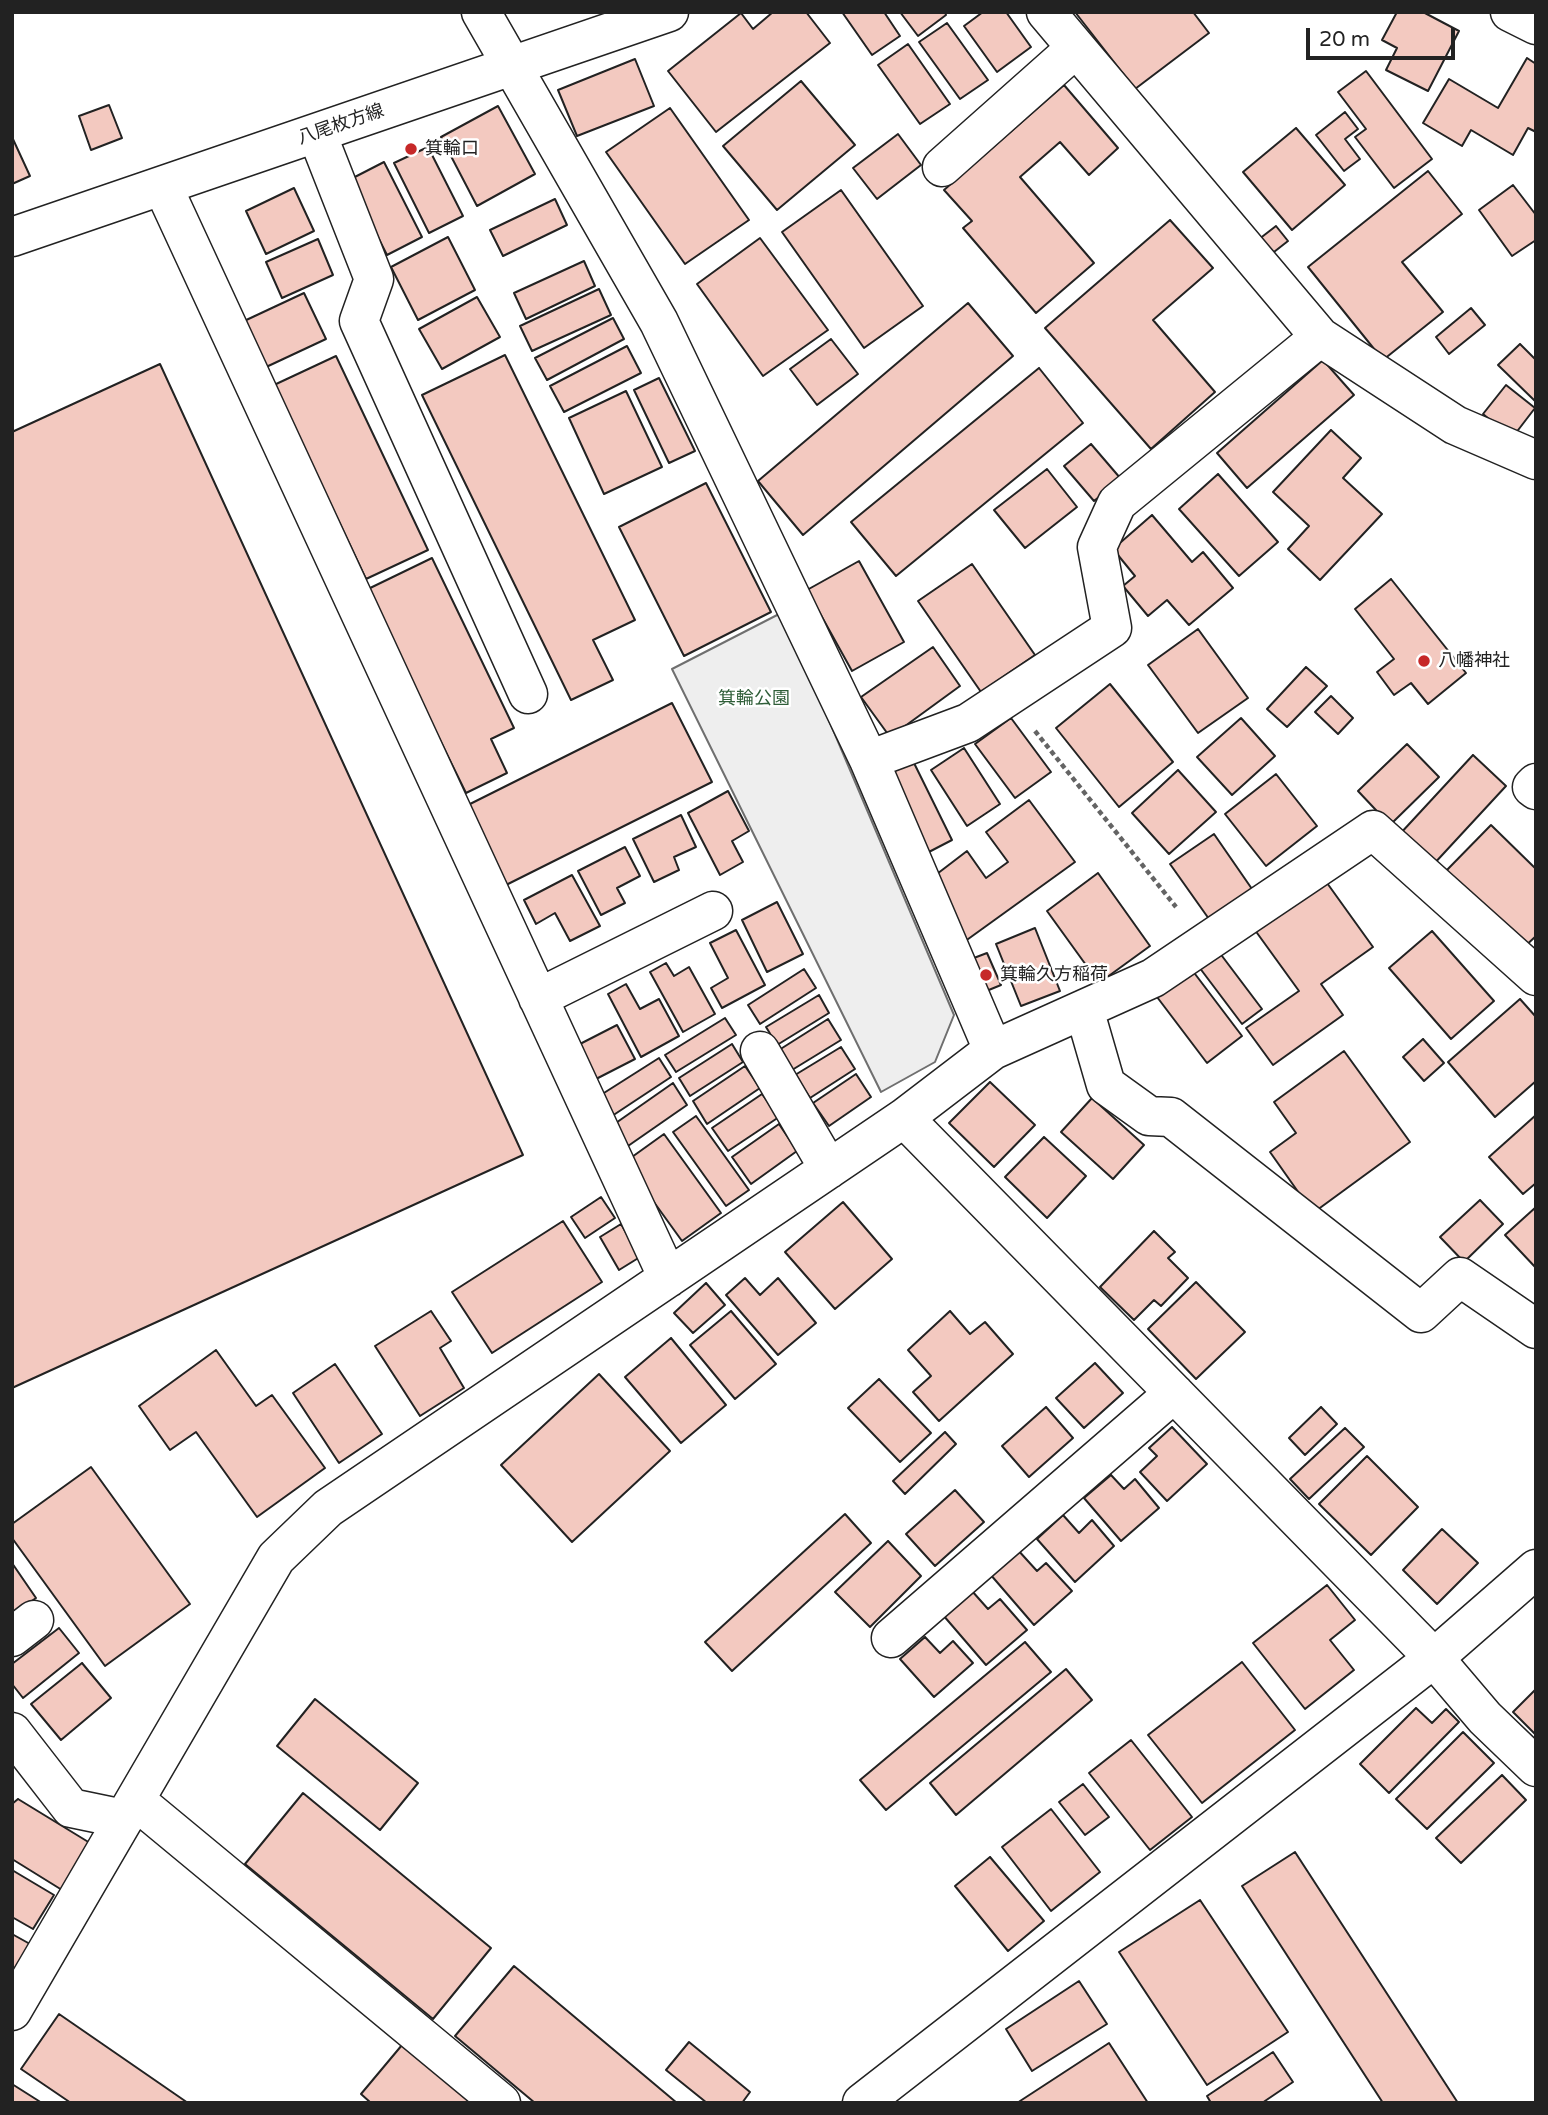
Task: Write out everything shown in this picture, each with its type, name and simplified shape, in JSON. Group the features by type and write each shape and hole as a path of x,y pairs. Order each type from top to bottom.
{"street":[{"path":"481,12 659,323 869,760 993,1050"},
{"name":"八尾枚方線","path":"12,237 668,12"},
{"path":"1046,12 1320,337 1455,425 1536,460"},
{"path":"1510,12 1536,24"},
{"path":"943,167 1076,48"},
{"path":"317,134 374,279 359,321 528,694"},
{"path":"163,187 668,1278"},
{"path":"869,760 968,723 1112,628 1097,547 1117,503 1320,337"},
{"path":"1536,783 1532,787 1536,790"},
{"path":"12,2011 276,1558 328,1508 904,1118 993,1050 1153,978 1373,830 1536,976"},
{"path":"538,998 713,911"},
{"path":"1084,1009 1106,1085 1149,1116 1171,1116 1421,1313 1460,1277 1536,1329"},
{"path":"760,1051 829,1168"},
{"path":"904,1118 1434,1658 1485,1718 1536,1766"},
{"path":"891,1638 1174,1393"},
{"path":"862,2103 1434,1658 1536,1569"},
{"path":"12,1732 71,1808 129,1810 500,2103"}],"path":[{"path":"1009,697 1121,842 1205,943"}],"green space":[{"name":"箕輪公園","path":"783,612 954,1015 935,1062 881,1092 672,669"}],"building":[{"path":"773,12 806,12 830,43 716,132 668,71 741,13 753,29"},
{"path":"842,12 884,12 900,36 872,55"},
{"path":"900,12 945,12 946,15 918,36"},
{"path":"983,12 1006,12 1031,47 997,72 964,26"},
{"path":"1075,12 1193,12 1209,33 1135,89"},
{"path":"1397,12 1423,12 1459,31 1428,91 1386,70 1397,48 1382,40"},
{"path":"947,23 988,80 960,99 919,42"},
{"path":"908,44 950,104 920,124 878,65"},
{"path":"1527,58 1536,64 1536,132 1528,128 1513,155 1471,130 1462,146 1423,123 1449,79 1498,108"},
{"path":"635,59 654,106 577,136 558,90"},
{"path":"1366,71 1432,159 1394,188 1355,137 1366,129 1338,92"},
{"path":"801,81 855,145 777,210 723,146"},
{"path":"1064,85 1118,148 1089,175 1060,142 1020,177 1094,263 1036,313 963,228 972,221 944,190"},
{"path":"109,105 122,138 91,150 79,116"},
{"path":"498,106 535,174 477,206 441,137"},
{"path":"670,108 749,220 685,264 606,152"},
{"path":"1345,112 1358,129 1345,139 1360,159 1344,171 1316,135"},
{"path":"1296,128 1345,185 1292,230 1243,172"},
{"path":"898,134 921,165 877,199 853,168"},
{"path":"12,137 30,176 12,184"},
{"path":"428,147 463,216 429,233 394,163"},
{"path":"384,162 422,237 387,255 349,180"},
{"path":"1428,171 1462,214 1402,262 1443,312 1383,360 1308,267"},
{"path":"1513,185 1536,215 1536,240 1512,256 1479,210"},
{"path":"294,188 314,231 266,254 246,211"},
{"path":"841,190 923,306 864,348 782,232"},
{"path":"555,199 567,225 503,256 490,230"},
{"path":"1170,220 1213,268 1153,320 1215,392 1151,449 1045,328"},
{"path":"1276,226 1288,241 1265,259 1254,243"},
{"path":"448,237 475,290 418,320 391,267"},
{"path":"760,238 828,330 763,376 697,284"},
{"path":"318,239 333,275 282,298 266,262"},
{"path":"584,261 595,286 526,319 514,293"},
{"path":"599,289 611,315 532,351 520,326"},
{"path":"304,293 326,339 264,368 242,322"},
{"path":"477,297 500,337 442,369 419,329"},
{"path":"968,303 1013,356 803,535 758,481"},
{"path":"1471,308 1485,325 1449,354 1436,337"},
{"path":"613,318 624,339 547,380 535,358"},
{"path":"831,339 858,374 817,405 790,369"},
{"path":"1520,344 1536,360 1535,401 1498,365"},
{"path":"627,346 641,373 564,412 550,386"},
{"path":"505,355 635,620 593,640 613,680 571,700 422,395"},
{"path":"336,356 428,550 366,579 274,385"},
{"path":"1323,360 1354,395 1247,488 1217,453"},
{"path":"160,364 523,1155 12,1388 12,432"},
{"path":"1039,368 1083,423 896,576 851,522"},
{"path":"659,378 695,451 669,463 634,390"},
{"path":"1506,385 1535,408 1512,438 1483,414"},
{"path":"626,391 662,467 604,494 569,418"},
{"path":"1331,430 1361,458 1343,478 1382,514 1320,580 1288,549 1309,526 1273,492"},
{"path":"1091,444 1121,479 1094,501 1064,466"},
{"path":"1047,469 1077,507 1025,548 994,510"},
{"path":"1218,474 1278,542 1239,576 1179,509"},
{"path":"706,483 771,612 684,656 619,527"},
{"path":"1152,515 1192,562 1203,552 1233,588 1189,625 1167,600 1148,616 1123,586 1135,576 1113,549"},
{"path":"432,558 514,728 491,739 507,773 466,793 366,590"},
{"path":"859,561 904,642 852,671 807,590"},
{"path":"972,564 1035,655 981,692 918,601"},
{"path":"1391,579 1466,673 1428,704 1411,683 1394,695 1377,672 1394,659 1355,609"},
{"path":"1198,629 1248,698 1198,733 1148,665"},
{"path":"933,647 960,686 890,737 861,697"},
{"path":"1306,667 1327,686 1287,727 1267,709"},
{"path":"1110,684 1173,762 1119,807 1056,728"},
{"path":"1331,696 1353,718 1338,734 1315,712"},
{"path":"672,703 712,782 506,885 466,806"},
{"path":"1011,718 1051,772 1015,798 975,744"},
{"path":"1241,718 1275,756 1232,795 1197,757"},
{"path":"1407,744 1439,777 1390,825 1358,791"},
{"path":"964,748 1000,804 967,826 931,770"},
{"path":"1473,755 1506,786 1432,866 1399,835"},
{"path":"913,761 952,840 925,854 886,774"},
{"path":"1178,770 1216,812 1169,854 1132,813"},
{"path":"1276,774 1317,826 1266,866 1225,814"},
{"path":"728,791 749,831 732,841 743,862 720,875 688,813"},
{"path":"1029,800 1075,862 964,942 933,877 967,851 986,878 1008,862 986,832"},
{"path":"681,815 696,847 674,857 679,870 654,882 633,839"},
{"path":"1491,825 1536,869 1536,936 1521,950 1444,873"},
{"path":"1214,834 1252,889 1209,919 1170,864"},
{"path":"625,847 640,876 617,888 625,903 601,915 578,871"},
{"path":"1098,873 1150,946 1099,983 1047,911"},
{"path":"572,875 600,926 570,941 555,913 536,924 524,900"},
{"path":"1322,876 1373,947 1321,984 1343,1015 1273,1065 1246,1028 1299,991 1252,926"},
{"path":"777,902 803,954 767,972 742,920"},
{"path":"1035,928 1060,991 1021,1006 996,944"},
{"path":"736,930 765,985 722,1008 711,988 728,978 710,943"},
{"path":"1432,931 1494,1001 1451,1039 1389,968"},
{"path":"1216,948 1262,1009 1242,1024 1196,963"},
{"path":"987,953 1001,985 979,994 966,961"},
{"path":"666,963 674,976 689,967 715,1014 683,1032 650,972"},
{"path":"1189,966 1242,1036 1207,1063 1154,993"},
{"path":"804,969 816,988 760,1024 748,1005"},
{"path":"626,984 640,1009 659,999 679,1036 641,1057 608,994"},
{"path":"819,995 829,1013 777,1045 766,1027"},
{"path":"1520,999 1536,1017 1536,1081 1495,1117 1448,1062"},
{"path":"725,1018 736,1035 676,1072 665,1055"},
{"path":"828,1019 841,1040 792,1070 779,1050"},
{"path":"617,1025 635,1059 596,1079 578,1045"},
{"path":"1423,1039 1444,1063 1424,1081 1403,1057"},
{"path":"732,1044 743,1062 690,1096 679,1078"},
{"path":"841,1047 855,1069 810,1098 795,1075"},
{"path":"1344,1051 1410,1142 1313,1213 1270,1152 1296,1133 1274,1102"},
{"path":"659,1058 671,1077 609,1118 596,1098"},
{"path":"745,1066 760,1088 707,1124 693,1101"},
{"path":"856,1074 871,1097 829,1126 813,1103"},
{"path":"990,1082 1035,1125 994,1167 949,1123"},
{"path":"673,1083 687,1105 628,1146 613,1125"},
{"path":"762,1094 779,1117 728,1151 712,1128"},
{"path":"1092,1098 1144,1145 1113,1179 1061,1132"},
{"path":"1536,1115 1536,1183 1523,1194 1489,1157"},
{"path":"696,1116 749,1190 726,1206 673,1132"},
{"path":"779,1124 797,1151 751,1184 732,1157"},
{"path":"664,1134 721,1213 682,1241 625,1162"},
{"path":"1044,1137 1086,1176 1047,1218 1005,1177"},
{"path":"601,1197 615,1218 585,1238 571,1217"},
{"path":"1480,1200 1503,1224 1464,1262 1440,1237"},
{"path":"843,1202 892,1259 835,1309 785,1252"},
{"path":"1536,1207 1536,1268 1505,1235"},
{"path":"563,1221 602,1282 492,1353 452,1292"},
{"path":"621,1224 640,1257 619,1270 600,1237"},
{"path":"1154,1231 1175,1252 1168,1258 1188,1278 1161,1306 1154,1300 1134,1320 1100,1287"},
{"path":"745,1278 760,1295 778,1278 816,1323 778,1355 726,1295"},
{"path":"1196,1282 1245,1332 1196,1379 1148,1329"},
{"path":"706,1283 725,1305 693,1333 674,1313"},
{"path":"431,1311 451,1341 440,1348 464,1388 420,1416 375,1346"},
{"path":"731,1311 776,1364 735,1399 690,1345"},
{"path":"950,1311 970,1334 985,1322 1013,1354 939,1421 913,1392 931,1376 908,1350"},
{"path":"671,1338 726,1405 681,1443 625,1377"},
{"path":"216,1350 256,1406 272,1395 325,1468 257,1517 196,1432 170,1450 139,1406"},
{"path":"1095,1363 1123,1393 1084,1428 1056,1398"},
{"path":"335,1364 382,1434 339,1463 293,1393"},
{"path":"599,1374 670,1451 572,1542 501,1465"},
{"path":"879,1379 931,1433 900,1462 848,1408"},
{"path":"1046,1407 1073,1438 1029,1477 1002,1446"},
{"path":"1321,1407 1337,1424 1305,1455 1289,1438"},
{"path":"1172,1427 1207,1464 1167,1501 1140,1472 1157,1456 1149,1448"},
{"path":"1345,1428 1364,1447 1309,1499 1290,1479"},
{"path":"945,1432 956,1444 905,1494 893,1481"},
{"path":"1367,1456 1418,1507 1371,1555 1319,1504"},
{"path":"91,1467 190,1604 105,1666 12,1538 12,1524"},
{"path":"1111,1475 1124,1489 1135,1479 1159,1508 1121,1541 1084,1498"},
{"path":"955,1490 984,1522 935,1566 906,1534"},
{"path":"845,1514 871,1543 732,1671 705,1642"},
{"path":"1063,1515 1079,1533 1092,1520 1114,1546 1075,1582 1037,1539"},
{"path":"1442,1529 1478,1563 1437,1604 1403,1570"},
{"path":"888,1541 921,1576 870,1627 835,1592"},
{"path":"1017,1549 1037,1571 1046,1563 1072,1591 1034,1625 990,1574"},
{"path":"12,1563 36,1598 12,1615"},
{"path":"1327,1585 1355,1620 1330,1640 1354,1670 1305,1709 1253,1643"},
{"path":"972,1591 988,1609 1000,1599 1027,1630 986,1665 943,1615"},
{"path":"59,1628 79,1653 23,1698 12,1684 12,1664"},
{"path":"925,1637 940,1653 953,1641 973,1663 934,1697 900,1659"},
{"path":"1025,1642 1051,1672 886,1810 860,1780"},
{"path":"1242,1662 1295,1730 1202,1803 1148,1735"},
{"path":"82,1663 111,1698 61,1740 31,1704"},
{"path":"1066,1669 1092,1700 956,1815 930,1783"},
{"path":"1536,1689 1536,1735 1513,1712"},
{"path":"315,1699 418,1783 380,1830 277,1746"},
{"path":"1416,1708 1432,1723 1446,1709 1459,1722 1389,1793 1360,1764"},
{"path":"1463,1732 1494,1763 1427,1829 1396,1799"},
{"path":"1131,1740 1192,1817 1150,1850 1089,1773"},
{"path":"1502,1775 1526,1800 1461,1863 1436,1838"},
{"path":"1083,1784 1109,1817 1085,1835 1059,1802"},
{"path":"303,1793 491,1948 433,2019 245,1864"},
{"path":"18,1799 90,1843 62,1890 12,1859 12,1804"},
{"path":"1051,1809 1100,1872 1051,1911 1002,1847"},
{"path":"1295,1852 1458,2103 1383,2103 1242,1886"},
{"path":"990,1857 1044,1921 1008,1951 955,1886"},
{"path":"12,1870 54,1895 33,1929 12,1917"},
{"path":"1200,1900 1288,2032 1207,2085 1119,1952"},
{"path":"12,1934 30,1944 12,1973"},
{"path":"514,1966 677,2103 535,2103 455,2036"},
{"path":"1079,1981 1107,2024 1032,2071 1006,2029"},
{"path":"59,2014 188,2103 71,2103 21,2069"},
{"path":"689,2042 750,2092 742,2103 707,2103 666,2070"},
{"path":"1109,2043 1148,2103 1017,2103"},
{"path":"402,2045 472,2103 371,2103 361,2094"},
{"path":"1273,2052 1293,2082 1262,2103 1211,2103 1207,2096"},
{"path":"12,2084 42,2103 12,2103"}],"place":[{"name":"箕輪口","path":"411,149"},
{"name":"八幡神社","path":"1424,661"},
{"name":"箕輪久方稲荷","path":"986,975"}]}
